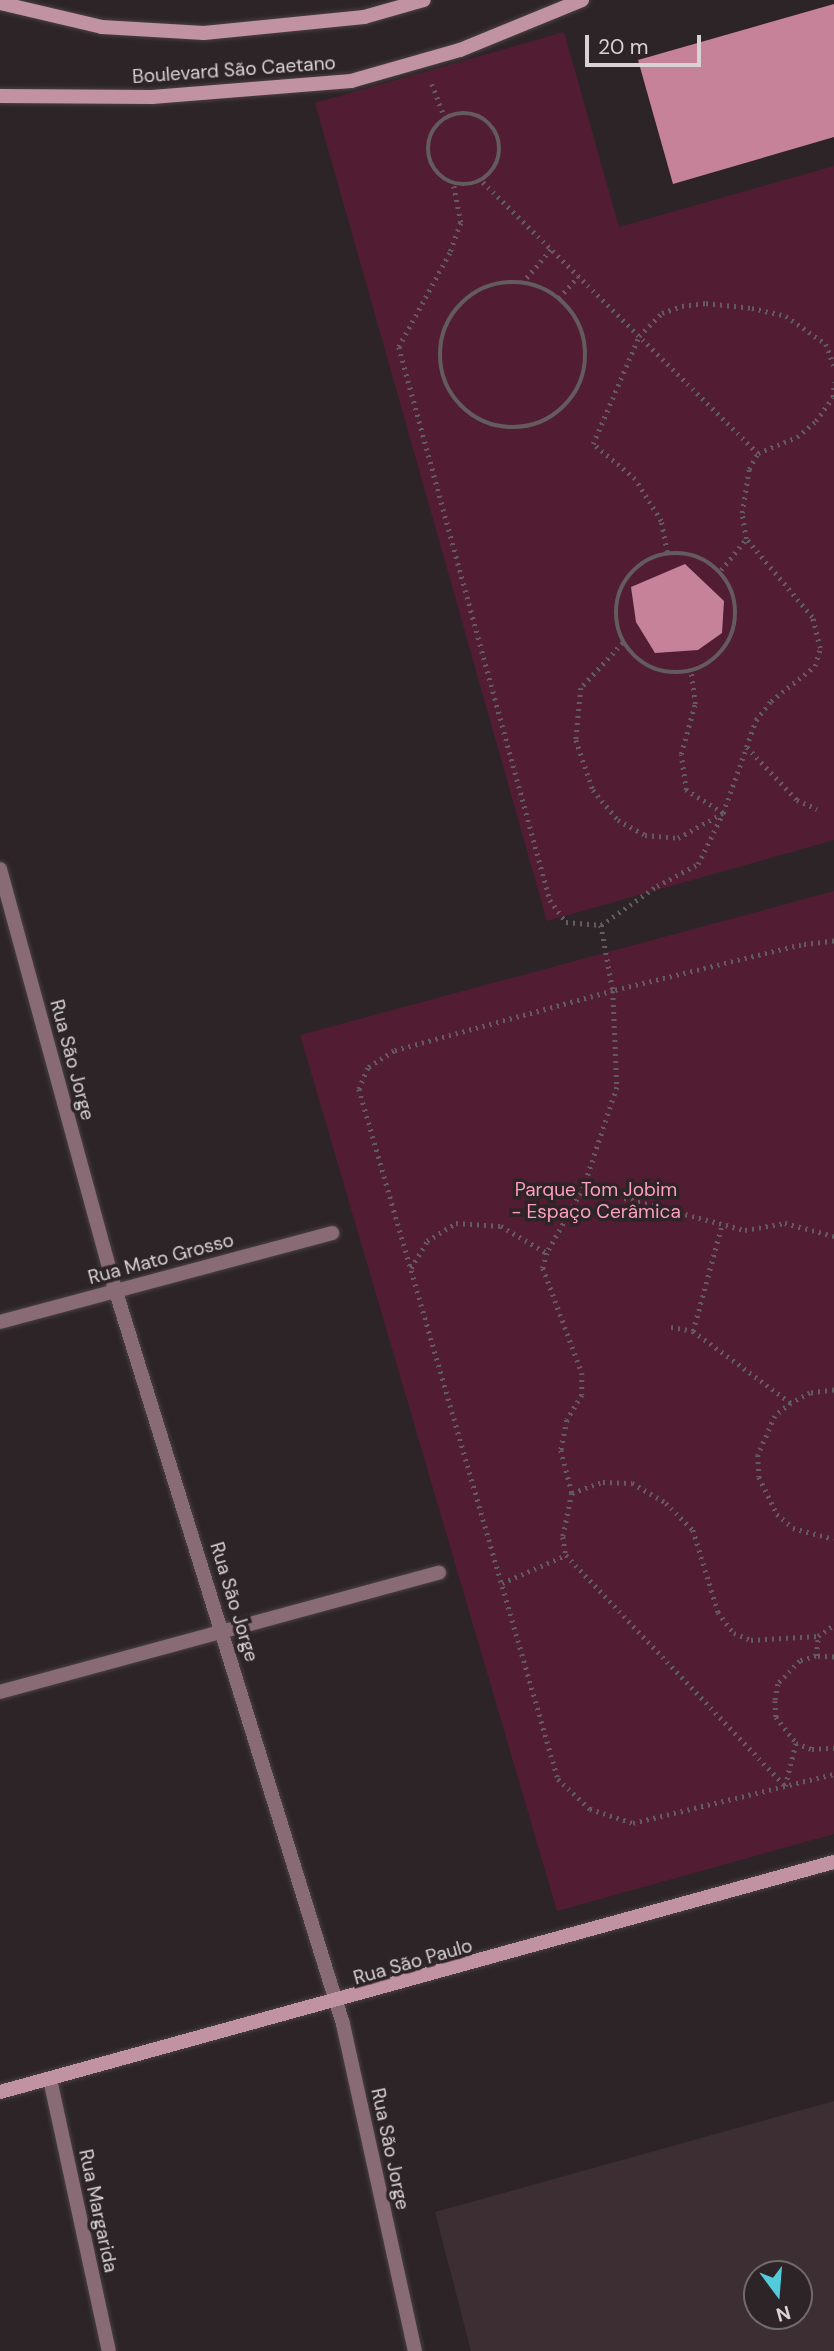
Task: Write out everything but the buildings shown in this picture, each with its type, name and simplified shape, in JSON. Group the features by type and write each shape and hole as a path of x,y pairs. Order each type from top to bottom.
{"street":[{"name":"Boulevard São Caetano","path":"0,3 102,27 204,33 364,17 424,0"},
{"name":"Boulevard São Caetano","path":"0,96 152,97 351,81 460,50 582,0"},
{"name":"Rua São Jorge","path":"0,869 116,1292 337,2003 415,2351"},
{"name":"Rua Mato Grosso","path":"0,1322 332,1233"},
{"path":"0,1692 439,1573"},
{"name":"Rua São Paulo","path":"0,2092 337,2003 834,1862"},
{"name":"Rua Margarida","path":"50,2079 109,2351"}],"path":[{"path":"454,186 483,182 501,159 497,130 473,112 444,116 426,140 430,168 454,186 461,223 450,253 399,348 550,900 566,922 601,925 657,886 698,864 723,813 756,720 771,701 815,666 820,648 812,617 746,540 742,513 749,469 758,453 796,437 816,421 833,397 834,382"},
{"path":"483,182 758,453"},
{"path":"522,283 551,249"},
{"path":"559,298 578,276"},
{"path":"522,283 559,298 574,314 587,356 573,398 538,424 495,426 474,417 445,385 441,342 448,321 479,290 522,283"},
{"path":"667,552 661,522 635,479 593,444 639,336 662,313 682,306 706,303 752,308 786,316 827,344 834,366"},
{"path":"721,570 746,540"},
{"path":"667,552 696,554 721,570 736,596 737,626 724,652 691,670 671,674 643,664 622,643 615,614 621,586 640,563 667,552"},
{"path":"622,643 581,688 576,740 593,790 618,820 645,835 678,838 723,813"},
{"path":"691,670 695,704 681,754 686,790 723,813"},
{"path":"747,747 797,800 817,809"},
{"path":"601,925 613,991 617,1087 584,1187 547,1253 543,1268 582,1373 582,1395 567,1420 561,1450 572,1493 563,1537 566,1555 785,1786"},
{"path":"834,941 801,945 613,991 394,1051 368,1068 359,1089 558,1779 590,1809 633,1823 834,1774"},
{"path":"584,1187 745,1230 785,1223 834,1236"},
{"path":"411,1269 427,1241 456,1223 501,1226 547,1253"},
{"path":"693,1331 722,1224"},
{"path":"671,1327 693,1331 791,1403"},
{"path":"834,1390 810,1393 791,1403 764,1435 758,1477 777,1514 793,1528 834,1539"},
{"path":"572,1493 603,1482 632,1483 666,1503 693,1530 718,1612 734,1633 751,1640 818,1636 834,1625"},
{"path":"502,1583 566,1555"},
{"path":"816,1656 818,1636"},
{"path":"834,1657 816,1656 787,1671 778,1685 776,1717 796,1743 811,1749 834,1748"},
{"path":"785,1786 796,1743"}],"shaded area":[{"path":"834,2101 834,2351 471,2351 435,2212"}],"green space":[{"path":"564,32 619,227 834,166 834,840 547,921 315,103"},
{"name":"Parque Tom Jobim - Espaço Cerâmica","path":"834,891 834,1834 557,1911 300,1035"}]}
